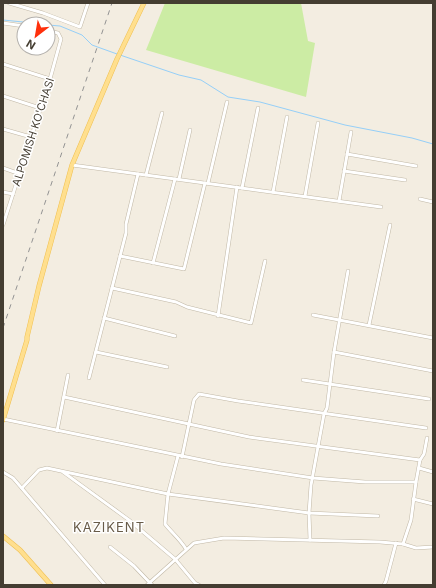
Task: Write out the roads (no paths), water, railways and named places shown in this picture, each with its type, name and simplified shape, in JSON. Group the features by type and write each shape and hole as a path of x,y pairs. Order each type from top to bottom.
{"main road":[{"path":"3,420 27,340 39,286 72,165 117,59 144,3"},
{"path":"3,411 24,339 27,337"},
{"path":"3,536 20,550 51,585"}],"street":[{"path":"9,3 43,13 80,27 88,3"},
{"path":"3,23 16,25"},
{"name":"ALPOMISH KO'CHASI","path":"3,225 50,79 61,39 58,33 56,33"},
{"path":"3,64 50,79"},
{"path":"3,96 40,108"},
{"path":"120,256 184,269 227,102"},
{"path":"242,188 258,108"},
{"path":"146,175 162,114"},
{"path":"273,192 287,117"},
{"path":"305,196 318,123"},
{"path":"3,129 31,137"},
{"path":"179,179 190,130"},
{"path":"339,200 351,132"},
{"path":"347,154 416,166"},
{"path":"72,165 339,200 381,207"},
{"path":"3,168 20,174"},
{"path":"344,171 405,180"},
{"path":"89,378 126,233 126,224 138,174"},
{"path":"153,263 175,179"},
{"path":"218,316 237,187"},
{"path":"3,192 13,194"},
{"path":"420,200 433,202"},
{"path":"369,325 390,225"},
{"path":"112,288 176,302 187,307 218,316 251,323 265,261"},
{"path":"310,540 309,513 313,478 324,414 327,408 334,352 348,270"},
{"path":"313,315 433,338"},
{"path":"104,318 175,336"},
{"path":"96,352 167,367"},
{"path":"334,352 433,371"},
{"path":"57,431 68,375"},
{"path":"304,380 429,399"},
{"path":"186,549 179,538 173,534 165,524 168,494 180,457 194,400 199,394 324,414 426,428"},
{"path":"64,397 249,436 420,460"},
{"path":"3,420 180,457 313,478 365,482 416,482"},
{"path":"403,544 411,520 420,460 424,454 427,438"},
{"path":"22,488 39,470 47,468 168,494 309,513 378,516"},
{"path":"419,468 433,472"},
{"path":"62,471 129,520 174,559 195,583 199,585"},
{"path":"3,472 13,478 105,585"},
{"path":"414,499 433,504"},
{"path":"110,547 134,566 149,584 174,559 194,543 224,538 396,543 416,548 433,547"},
{"path":"384,585 396,543"}],"waterway":[{"path":"3,20 16,21"},
{"path":"56,26 82,35 92,45 117,54"},
{"path":"120,55 179,75 201,80 228,97 260,102 345,125 412,138 433,144"}],"railway":[{"path":"3,328 112,3"}],"district":[{"name":"KAZIKENT","path":"109,527"}]}
